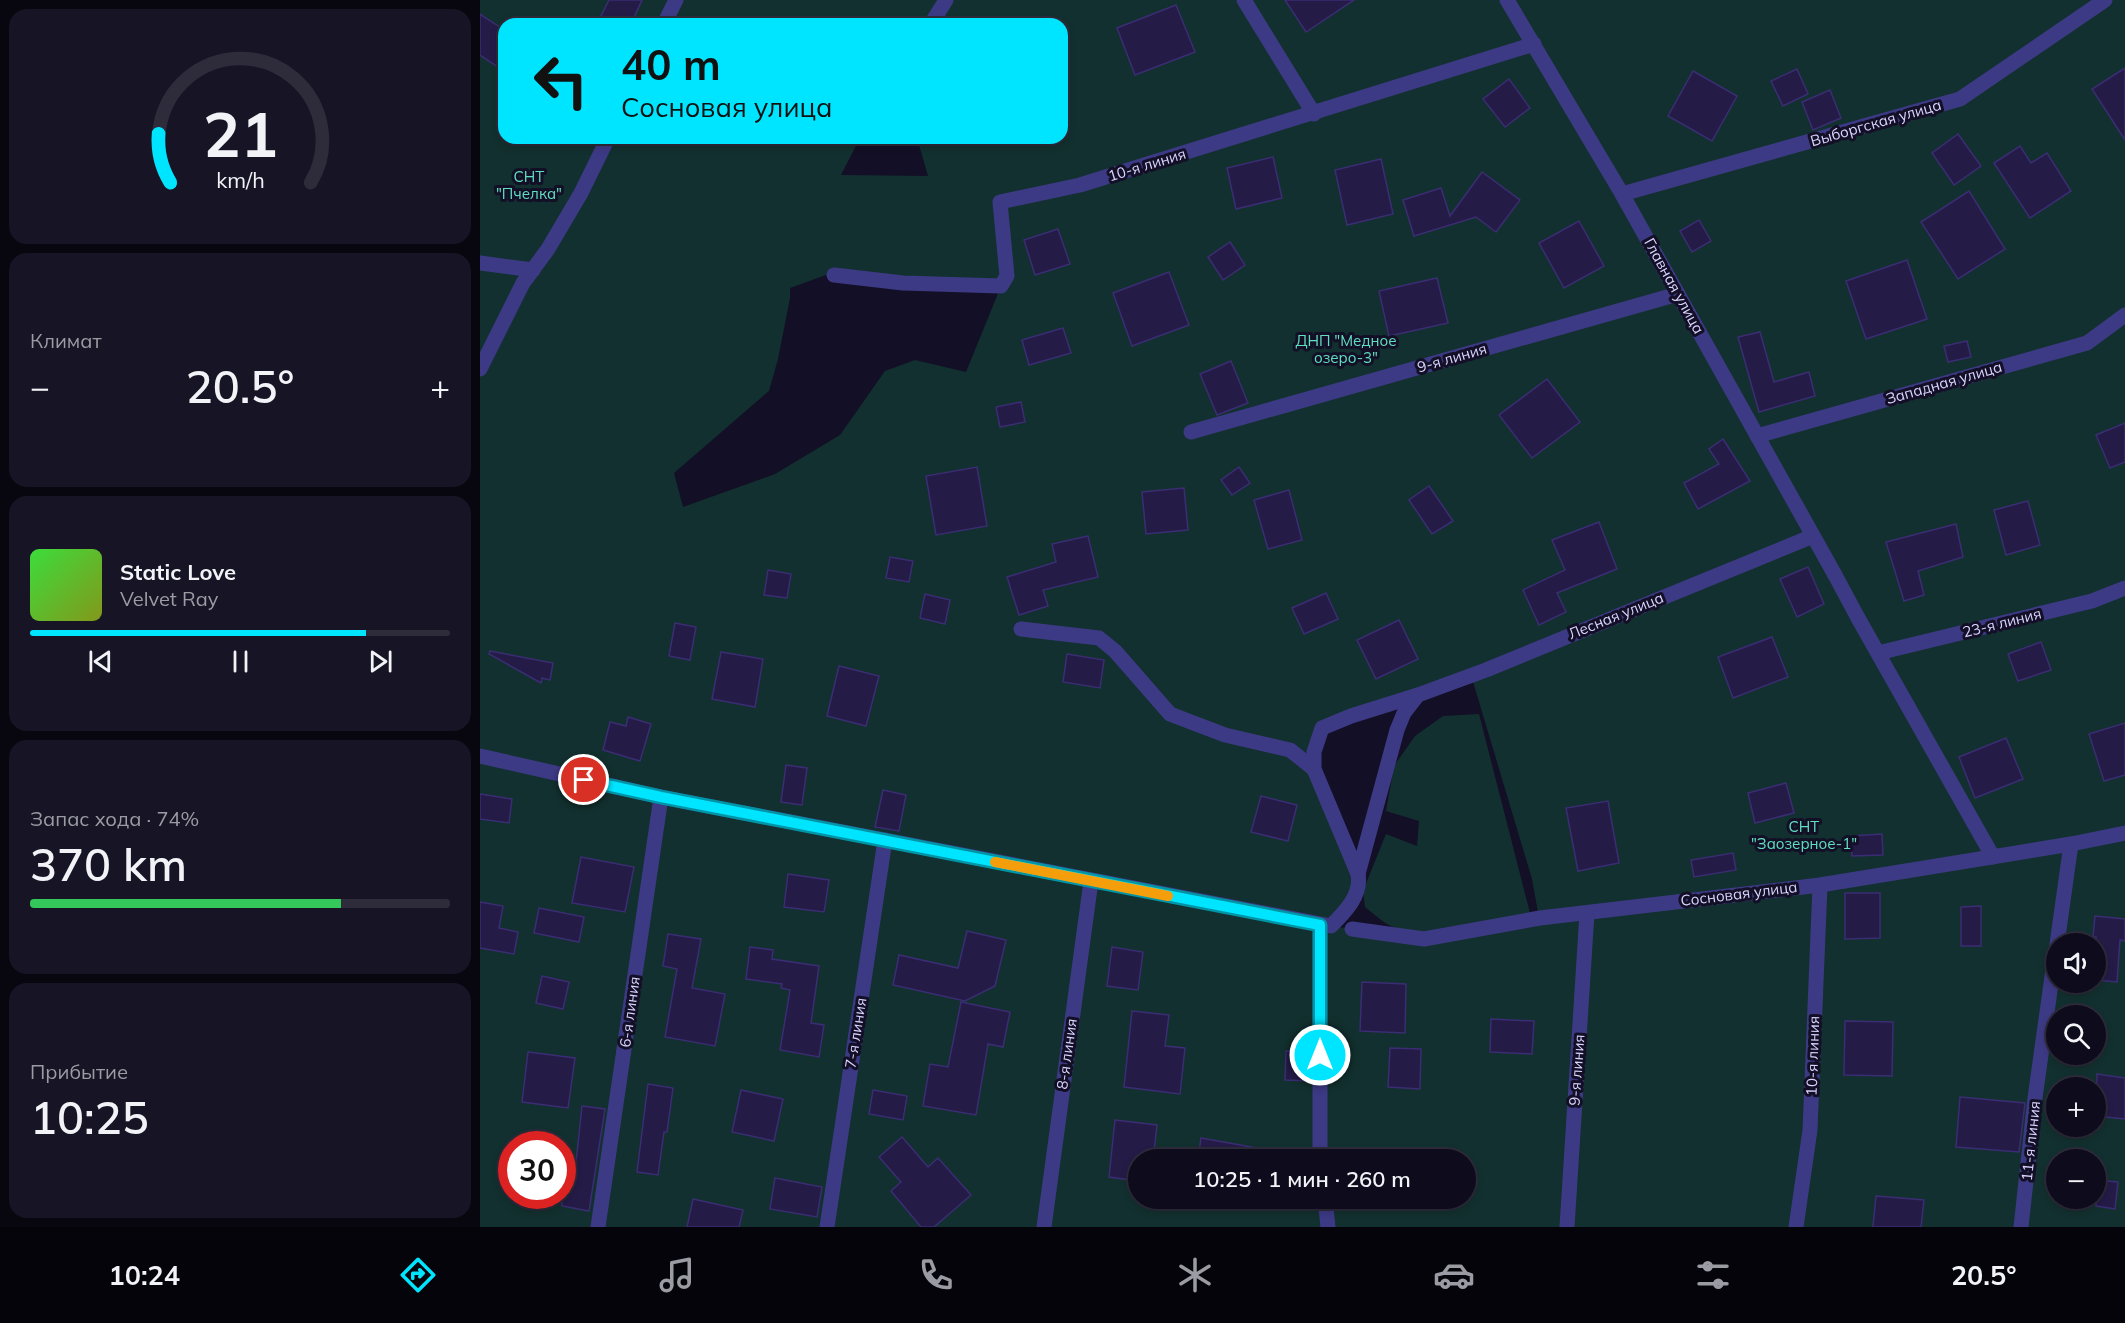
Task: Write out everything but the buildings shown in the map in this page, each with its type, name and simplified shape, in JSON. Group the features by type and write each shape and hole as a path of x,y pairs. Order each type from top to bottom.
{"street":[{"path":"667,18 676,0"},
{"path":"935,18 946,0"},
{"path":"1244,0 1314,114"},
{"name":"Главная улица","path":"1507,0 1622,194 1992,857"},
{"name":"Выборгская улица","path":"1622,194 1960,99 2105,0"},
{"name":"10-я линия","path":"834,276 903,282 1001,286 1007,276 1000,202 1080,185 1534,44"},
{"path":"480,369 523,283 548,249 581,193 605,144"},
{"path":"480,263 533,270"},
{"name":"9-я линия","path":"1191,432 1678,294"},
{"name":"Западная улица","path":"1757,436 2086,343 2125,315"},
{"name":"Лесная улица","path":"1314,769 1314,752 1322,728 1486,670 1814,536"},
{"name":"23-я линия","path":"1878,653 2092,601 2125,588"},
{"path":"480,756 661,797 1325,926 1349,907 1360,884 1358,874 1314,769 1290,750 1225,735 1170,714 1115,651 1099,638 1021,629"},
{"path":"1358,874 1397,730 1404,713 1418,695"},
{"name":"6-я линия","path":"598,1227 661,797"},
{"name":"Сосновая улица","path":"1352,929 1424,939 1540,918 1820,885 2125,833"},
{"name":"7-я линия","path":"827,1227 885,840"},
{"path":"2059,933 2071,844"},
{"name":"8-я линия","path":"1044,1227 1091,882"},
{"name":"10-я линия","path":"1796,1227 1810,1130 1820,885"},
{"name":"9-я линия","path":"1567,1227 1587,913"},
{"path":"1320,1149 1325,926"},
{"name":"11-я линия","path":"2021,1227 2035,1098 2050,993"},
{"path":"1326,1209 1328,1227"}],"green space":[{"path":"480,0 2125,0 2125,1227 480,1227","holes":["826,275 901,282 1001,286 966,372 915,360 885,371 840,435 775,474 683,507 674,473 769,391 778,359 790,288","1471,675 1532,879 1539,918 1424,939 1331,926 1360,883 1314,752 1322,728"]},
{"path":"1479,714 1530,913 1441,930 1406,930 1391,926 1365,907 1363,891 1386,834 1417,846 1419,821 1386,811 1394,766 1415,736 1443,716"}],"slow traffic":[{"path":"995,862 1168,896"}],"route":[{"path":"584,780 1091,882 1320,925 1320,1055"}],"park label":[{"name":"СНТ \"Пчелка\"","path":"529,186"},
{"name":"ДНП \"Медное озеро-3\"","path":"1346,350"},
{"name":"СНТ \"Заозерное-1\"","path":"1804,836"}]}
